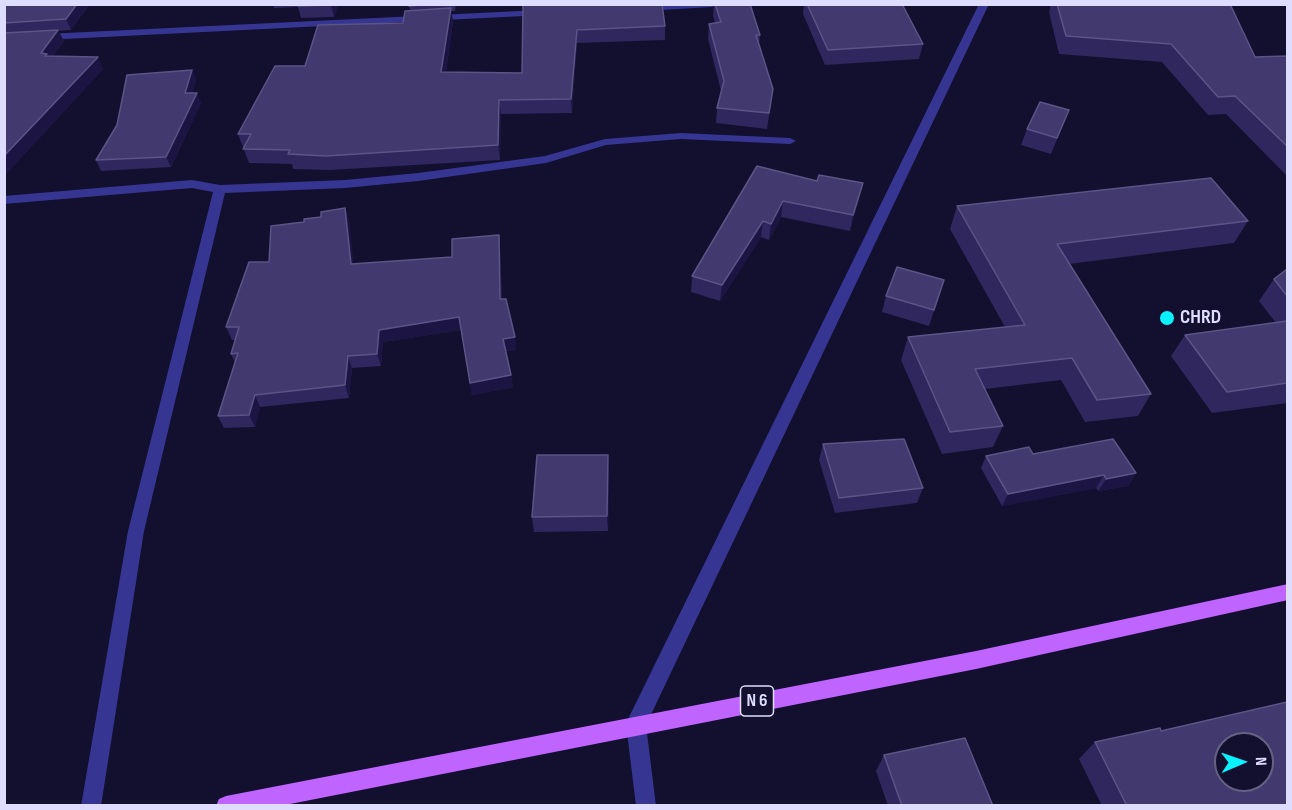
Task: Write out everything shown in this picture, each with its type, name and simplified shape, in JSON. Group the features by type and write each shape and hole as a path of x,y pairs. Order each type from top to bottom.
{"main road":[{"name":"N 6","path":"226,806 636,724 976,660 1287,592"}],"street":[{"path":"629,9 712,4"},
{"path":"646,806 636,724 984,4"},
{"path":"4,39 558,12"},
{"path":"4,200 192,184 220,189 345,184 418,177 546,159 605,142 681,136 790,141"},
{"path":"92,806 136,531 220,189"}],"building":[{"path":"4,4 77,4 66,19 4,23"},
{"path":"298,4 332,4 298,6"},
{"path":"662,4 665,26 577,30 571,99 499,100 498,145 326,156 288,154 290,150 243,149 251,134 238,134 275,66 305,66 318,25 403,23 405,11 451,8 441,72 522,73 523,5"},
{"path":"715,4 750,4 760,35 756,35 773,89 769,113 717,108 724,81 709,24 721,22"},
{"path":"807,4 902,4 923,44 828,50"},
{"path":"1057,4 1230,4 1255,57 1287,56 1287,146 1235,96 1218,97 1171,44 1066,36"},
{"path":"58,30 41,53 47,54 45,56 98,57 4,156 4,33"},
{"path":"192,70 185,93 197,93 166,157 96,160 117,125 127,75"},
{"path":"1040,102 1069,110 1057,138 1027,129"},
{"path":"757,166 817,181 819,175 863,183 853,215 783,201 771,224 763,221 722,285 692,276"},
{"path":"1211,178 1248,221 1057,244 1151,394 1097,400 1072,358 975,369 1003,426 950,432 908,337 1025,325 957,206"},
{"path":"345,208 351,264 452,257 452,239 499,235 500,299 506,299 515,337 503,339 511,375 470,383 459,317 379,330 377,354 348,356 345,385 255,395 249,415 218,416 238,353 231,354 239,327 226,327 249,262 269,262 271,226 304,222 304,219 321,217 321,212"},
{"path":"897,267 944,280 934,310 886,296"},
{"path":"1287,269 1287,296 1274,279"},
{"path":"1287,321 1287,383 1227,392 1185,335"},
{"path":"904,439 923,488 839,498 823,444"},
{"path":"1113,439 1136,473 1106,479 1104,475 1008,494 986,456 1029,447 1033,454"},
{"path":"537,455 608,455 607,516 532,517"},
{"path":"1287,702 1287,806 1127,806 1095,742 1160,728 1161,731"},
{"path":"965,738 993,806 902,806 884,755"}],"place":[{"name":"CHRD","path":"1167,318"}]}
